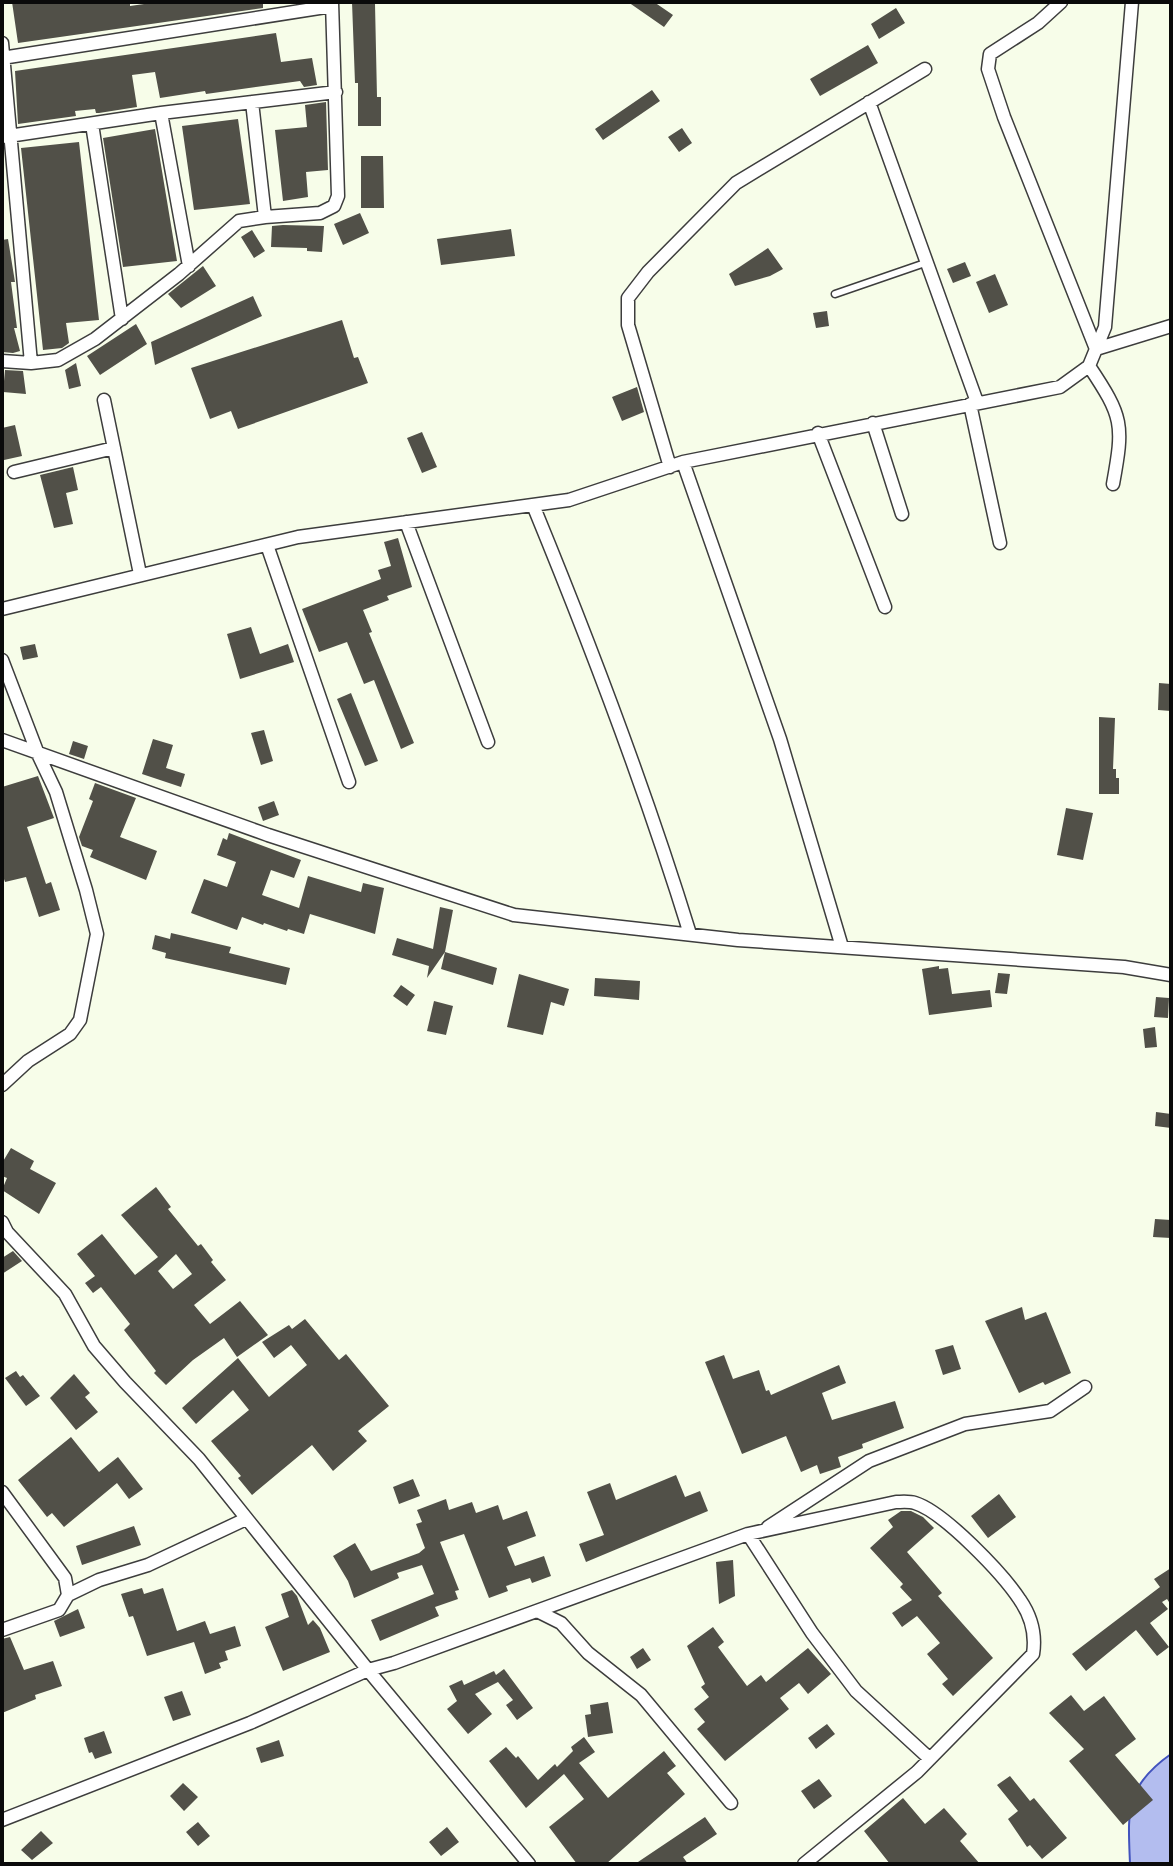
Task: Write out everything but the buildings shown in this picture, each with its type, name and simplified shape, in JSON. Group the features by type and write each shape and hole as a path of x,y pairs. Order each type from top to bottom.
{"street":[{"path":"1061,2 1038,23 990,54 988,69 1096,349"},
{"path":"2,609 298,537 569,500 683,462 1060,387 1089,366 1105,327 1132,2"},
{"path":"2,361 31,363 58,360 122,319 239,221 320,213 334,206 338,196 332,4 3,58"},
{"path":"2,43 6,137 31,363"},
{"path":"670,467 628,325 628,298 658,261 736,183 925,69"},
{"path":"6,137 161,113 336,92"},
{"path":"252,102 265,217"},
{"path":"869,102 929,262 974,403 1000,543"},
{"path":"161,113 189,266"},
{"path":"92,124 122,319"},
{"path":"1096,349 1171,326"},
{"path":"1089,366 1115,405 1121,439 1113,484"},
{"path":"104,400 140,574"},
{"path":"873,423 902,514"},
{"path":"818,433 885,607"},
{"path":"14,472 114,448"},
{"path":"683,462 780,739 842,947"},
{"path":"533,505 595,656 656,824 690,934"},
{"path":"406,522 488,742"},
{"path":"267,545 349,782"},
{"path":"2,660 56,792 97,934 80,1020 70,1034 28,1061 2,1085"},
{"path":"2,740 268,835 514,915 842,947 1124,967 1171,975"},
{"path":"4,1231 65,1294 94,1346 199,1459 529,1864"},
{"path":"755,1532 869,1461 965,1424 1050,1411 1085,1387"},
{"path":"2,1492 65,1578 68,1595"},
{"path":"2,1820 250,1723 368,1670 755,1532 896,1502 913,1502 935,1513 982,1555 1021,1601 1036,1637 1033,1654 930,1759 804,1864"},
{"path":"2,1630 59,1610 68,1595 99,1580 148,1565 246,1519"},
{"path":"755,1532 812,1633 856,1691 930,1759"},
{"path":"537,1611 561,1623 588,1653 641,1695 731,1803"}],"lane":[{"path":"835,294 929,262"}],"water":[{"path":"1171,1754 1171,1864 1130,1864 1132,1802 1144,1778"}]}
